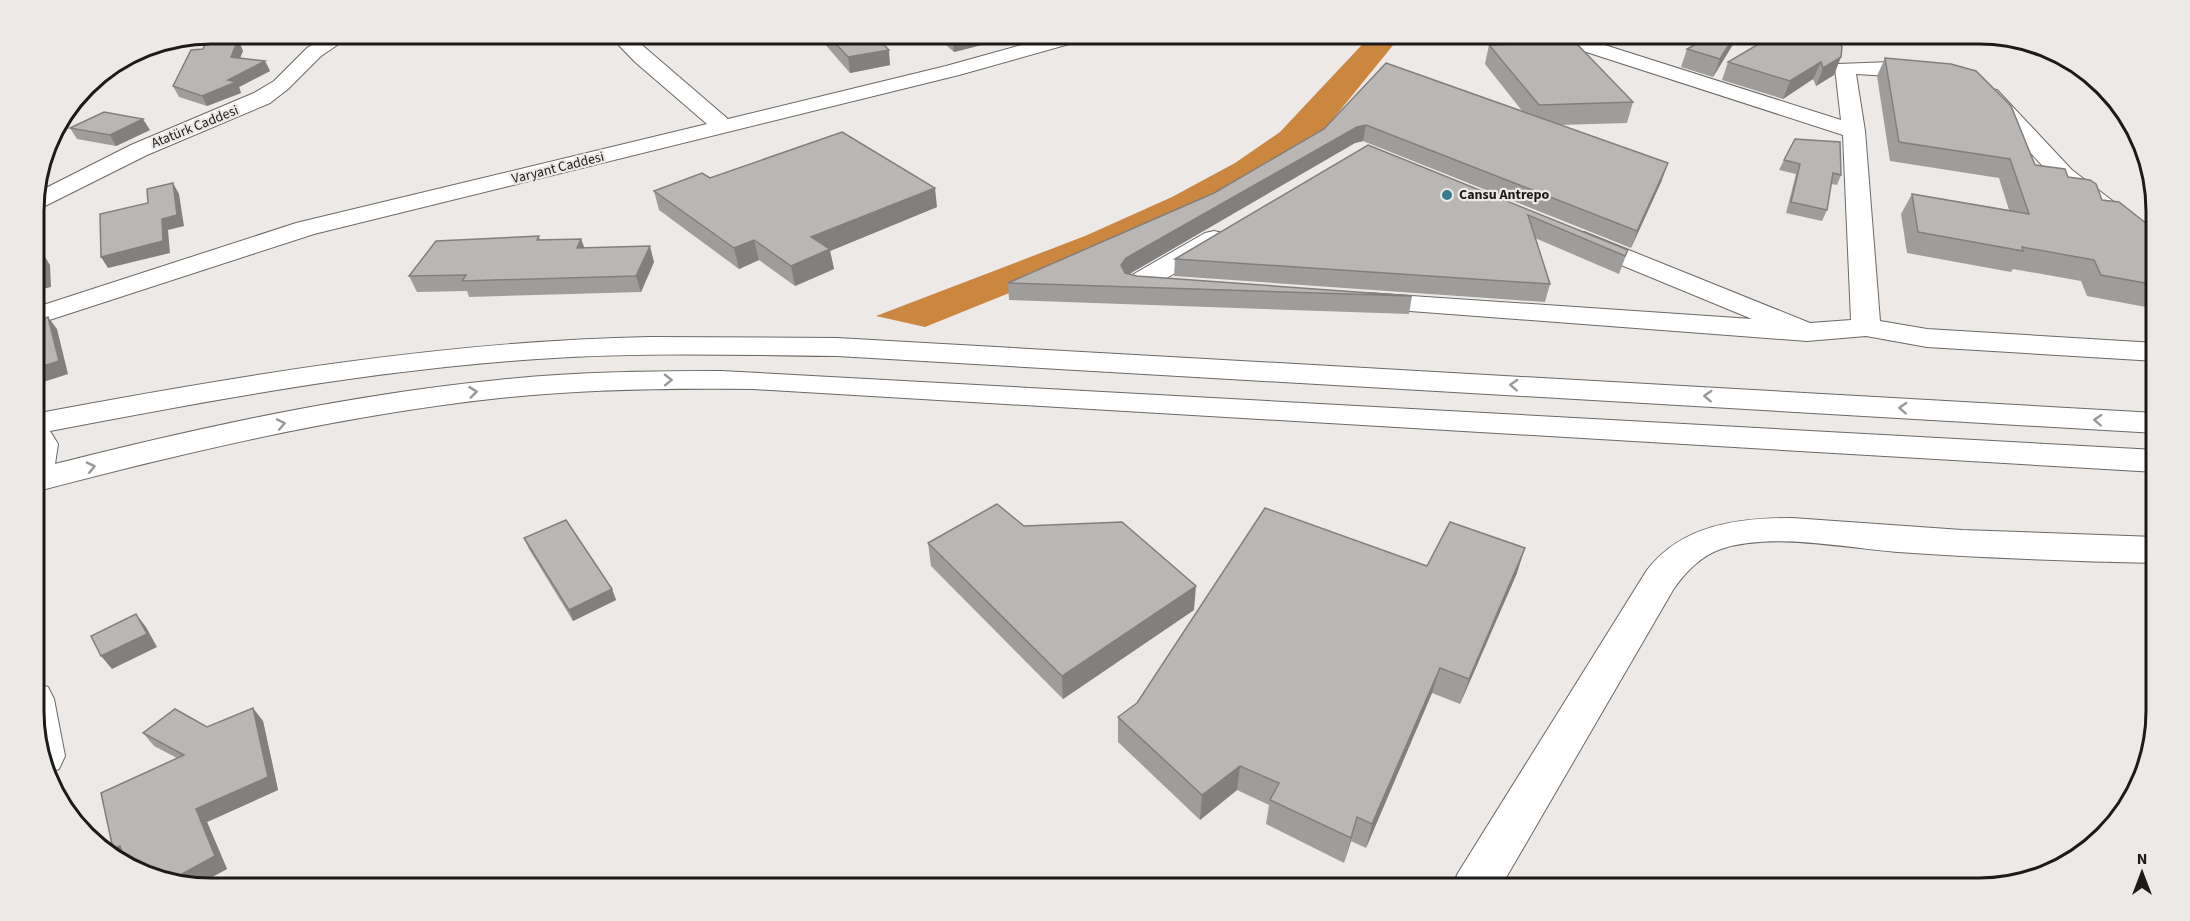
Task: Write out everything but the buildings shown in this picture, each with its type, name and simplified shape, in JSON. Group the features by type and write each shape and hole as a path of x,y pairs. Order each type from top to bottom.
{"main road":[{"path":"1579,43 1854,131"},
{"name":"Atatürk Caddesi","path":"44,198 139,150 262,98 281,85 314,52 327,44"},
{"path":"628,44 725,127"},
{"name":"Varyant Caddesi","path":"44,313 305,228 952,71 1050,44"},
{"path":"1866,327 1854,131 1845,68 1891,68 1945,74"},
{"path":"1975,83 1995,101 2064,175 2146,239"},
{"path":"1197,289 1137,284 1236,226"},
{"path":"1564,232 1807,332"},
{"path":"1340,299 1807,332 1866,327 1927,338 2146,351"},
{"path":"44,422 243,384 420,360 538,350 680,345 837,347 2146,422"},
{"path":"43,479 244,431 414,400 577,383 682,379 753,380 2146,460"},
{"path":"1480,877 1660,580 1679,556 1693,547 1728,535 1773,531 1942,542 2146,550"}],"shaded area":[{"path":"1363,43 1395,43 1324,130 1141,240 925,327 876,316 1085,236 1172,197 1235,163 1280,132"}],"place":[{"name":"Cansu Antrepo","path":"1447,195"}]}
